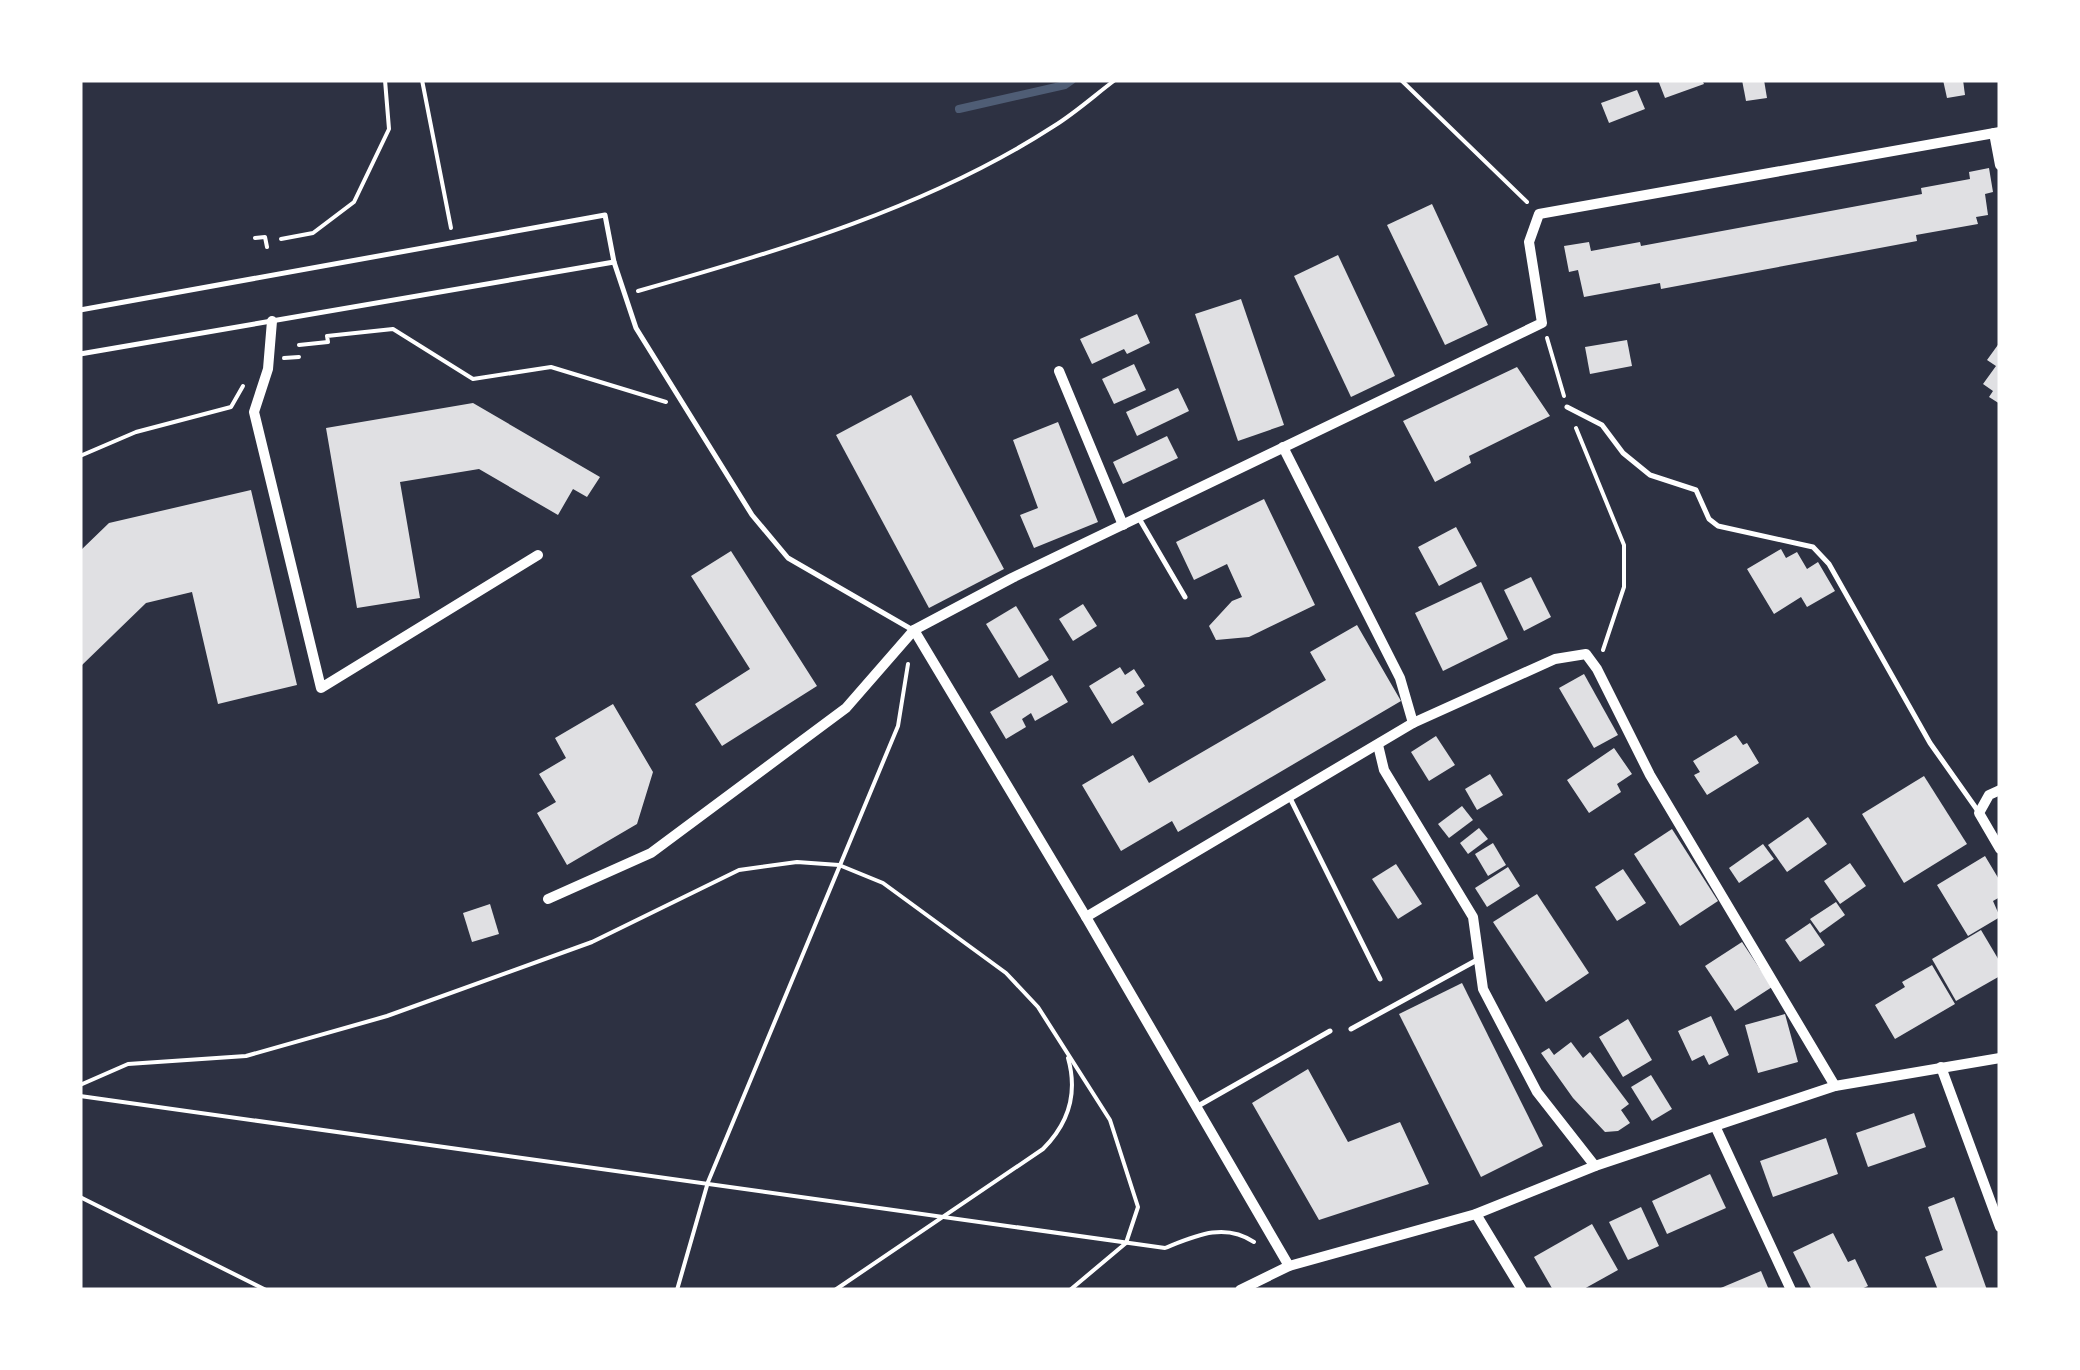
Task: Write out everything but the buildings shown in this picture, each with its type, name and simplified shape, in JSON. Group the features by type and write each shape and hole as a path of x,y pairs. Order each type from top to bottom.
{"street":[{"path":"548,899 651,853 846,708 914,630 1123,524 1542,324 1528,242 1539,214 1997,133 2000,165"},
{"path":"272,321 268,369 254,412 321,688 538,555"},
{"path":"1059,372 1123,524"},
{"path":"1284,446 1400,678 1413,723"},
{"path":"914,630 1289,1266"},
{"path":"1086,916 1413,723 1555,659 1586,654 1650,775 1834,1086"},
{"path":"1378,744 1384,770 1473,917 1483,988 1537,1092 1595,1166"},
{"path":"2000,790 1989,795 1980,813 2000,849"},
{"path":"1240,1290 1289,1266 1476,1214 1595,1166 1834,1086 2000,1058"},
{"path":"1941,1067 2000,1227"},
{"path":"1716,1128 1791,1290"},
{"path":"1476,1214 1522,1290"}],"lane":[{"path":"80,310 605,215 614,262 636,328 752,515 788,558 914,630"},
{"path":"80,354 614,262"},
{"path":"1567,407 1602,425 1624,453 1650,474 1696,490 1709,520 1718,526 1813,546 1829,564 1930,743 1980,813"},
{"path":"1138,517 1185,596"},
{"path":"1290,796 1380,979"},
{"path":"1350,1029 1480,959"},
{"path":"1196,1108 1330,1032"}],"path":[{"path":"280,239 313,236 354,202 390,130 385,80"},
{"path":"422,80 454,242"},
{"path":"624,295 787,249 965,176 1055,126 1114,80"},
{"path":"1401,80 1539,214"},
{"path":"255,238 265,237 266,247"},
{"path":"1542,324 1567,407 1624,545 1624,587 1597,669"},
{"path":"298,345 328,342 327,336 393,329 473,379 550,368 684,407"},
{"path":"80,456 136,432 231,407"},
{"path":"677,1290 708,1182 898,726 914,630"},
{"path":"80,1085 128,1064 246,1056 387,1016 592,942 739,870 798,862 840,865 883,883 1006,973 1038,1008 1110,1120 1138,1207 1126,1243 1070,1290"},
{"path":"835,1290 1052,1140 1066,1117 1073,1090 1064,1049"},
{"path":"80,1096 1165,1248 1205,1232 1240,1233 1256,1244"},
{"path":"80,1197 266,1290"}],"waterway":[{"path":"959,109 1065,85 1072,80"}]}
